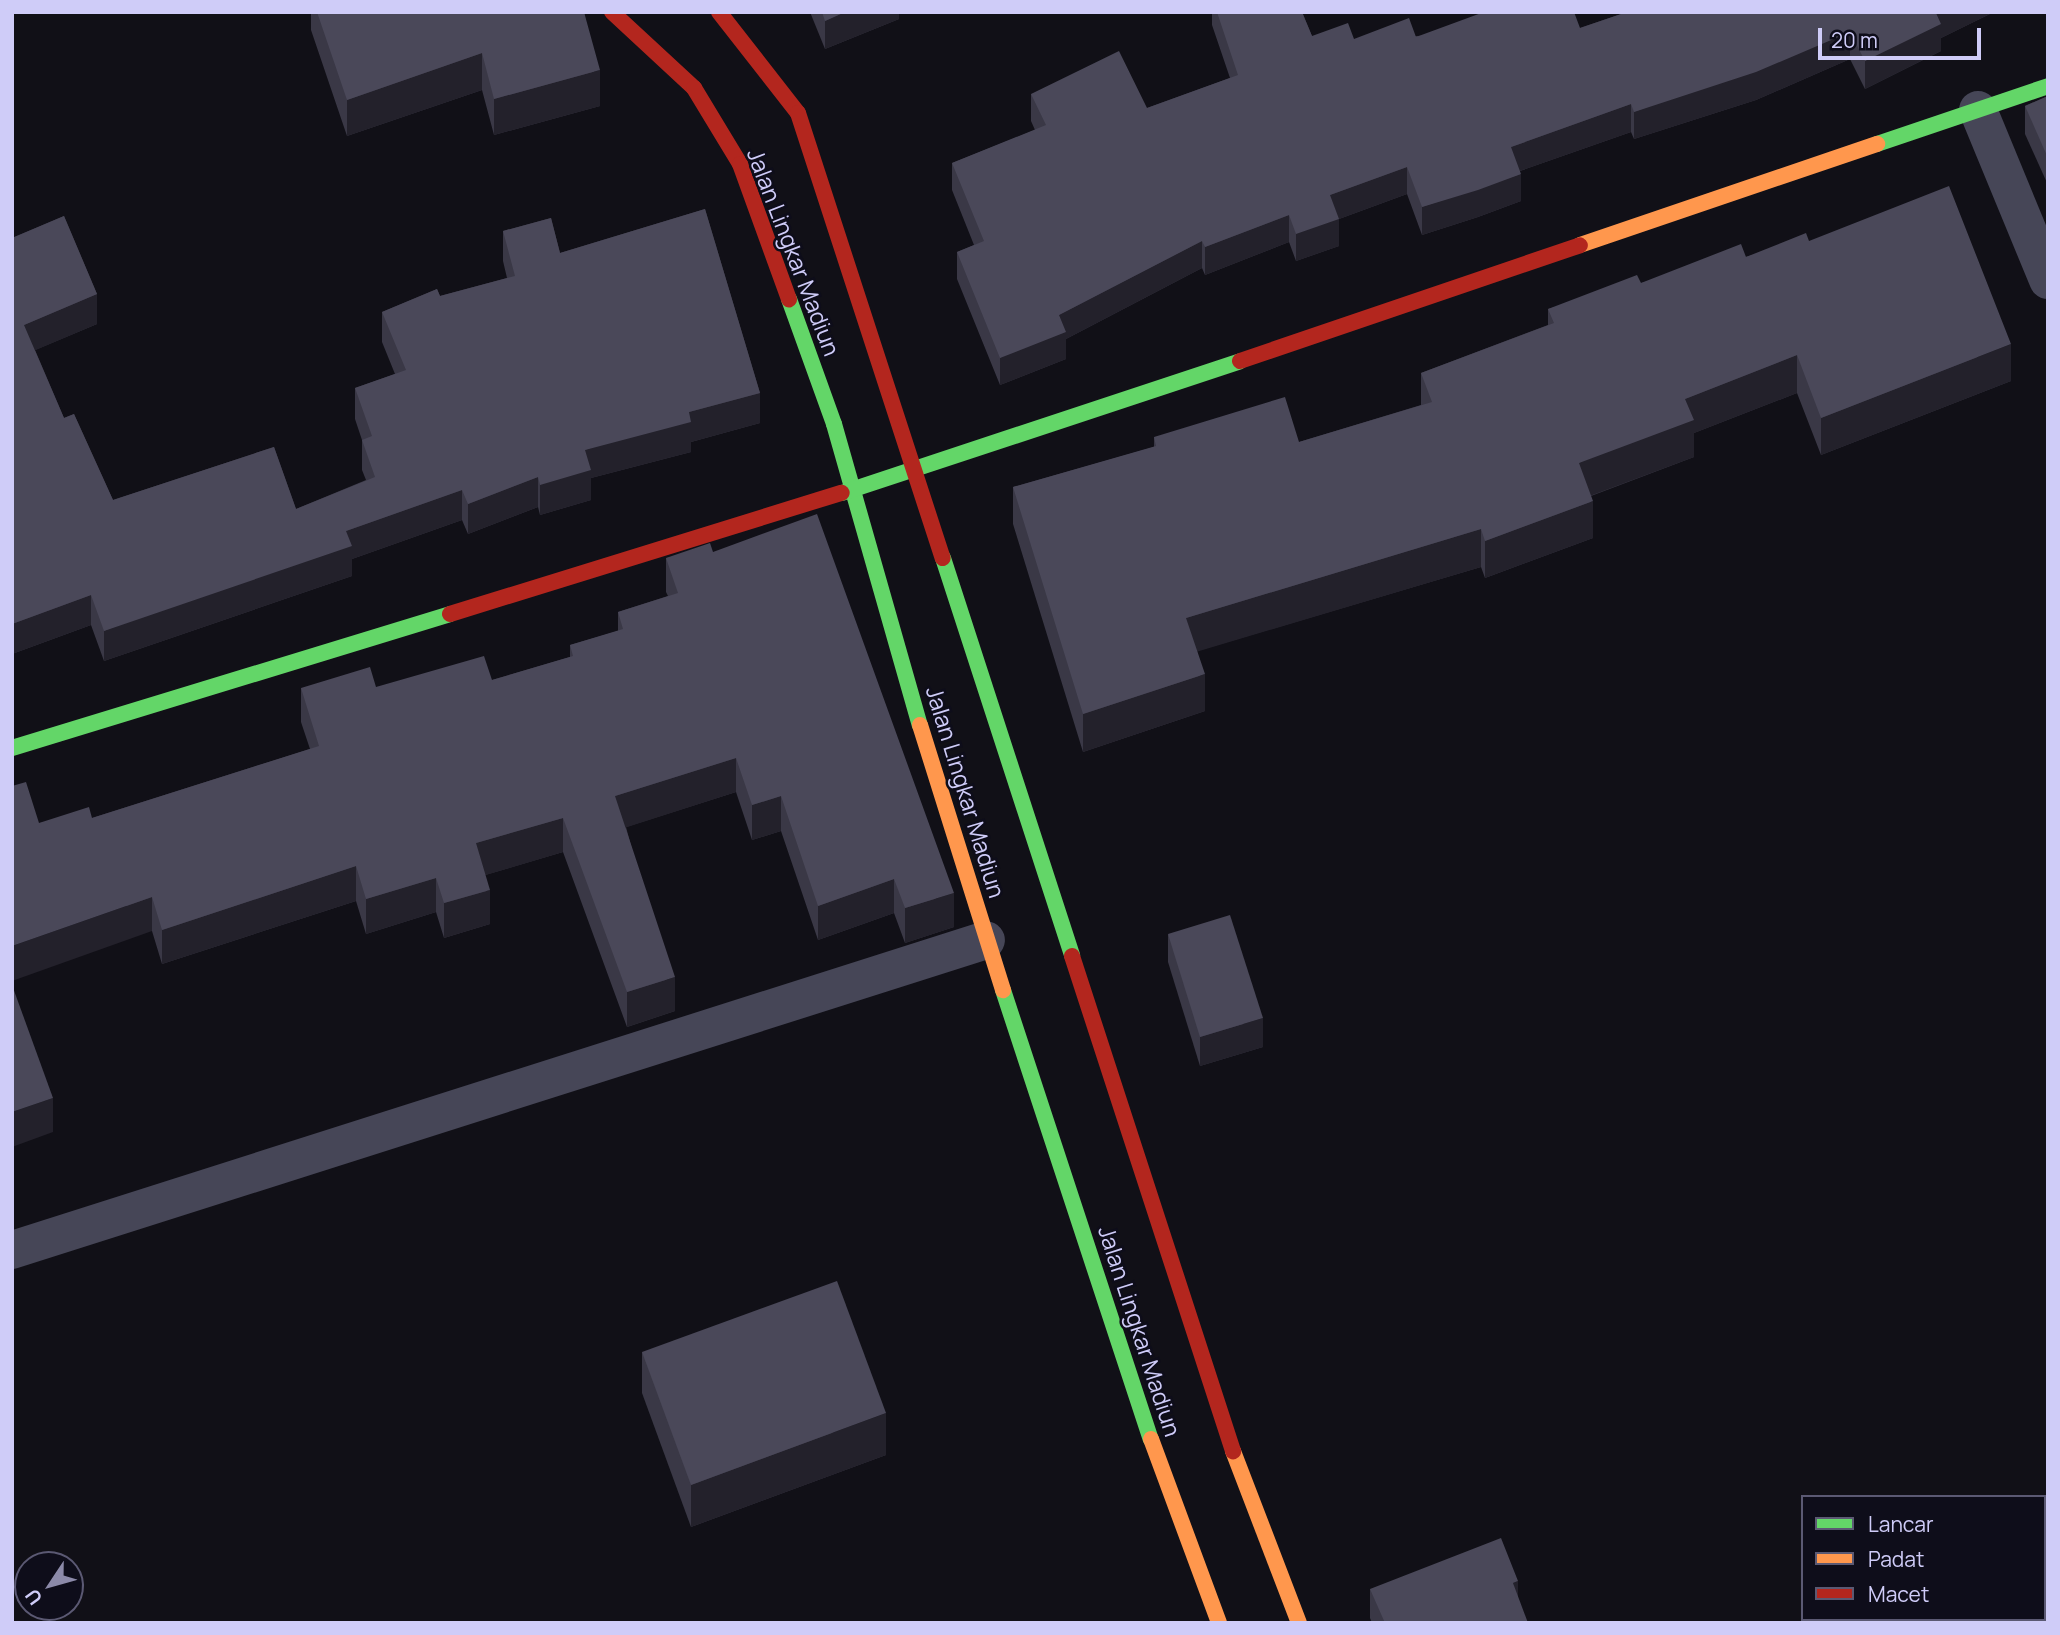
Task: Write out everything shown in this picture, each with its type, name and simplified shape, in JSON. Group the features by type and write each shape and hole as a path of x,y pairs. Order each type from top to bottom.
{"main road":[{"name":"Jalan Lingkar Madiun","path":"611,12 694,88 740,164 834,424 848,490 986,940 1184,1537 1220,1623"},
{"name":"Jalan Lingkar Madiun","path":"719,12 798,113 918,470 1244,1485 1299,1623"},
{"path":"12,748 918,470 2048,86"}],"street":[{"path":"1978,110 2048,280"},
{"path":"12,1250 986,940"}],"building":[{"path":"317,12 584,12 600,70 494,99 482,53 347,100"},
{"path":"822,12 845,12 825,21"},
{"path":"1217,12 1302,12 1312,36 1348,23 1354,39 1409,18 1416,37 1484,12 1574,12 1580,28 1627,12 1938,12 1936,13 1941,24 1865,61 1850,32 1756,72 1634,112 1631,104 1511,147 1521,174 1422,207 1407,167 1330,195 1339,219 1296,234 1289,215 1205,247 1202,241 1059,315 1066,332 1000,358 957,252 984,241 952,163 1046,125 1031,94 1119,51 1147,108 1238,75"},
{"path":"2048,96 2048,158 2025,106"},
{"path":"1949,186 2011,344 1821,418 1797,355 1685,399 1694,420 1579,463 1593,501 1485,541 1481,529 1186,618 1205,674 1083,714 1013,487 1156,446 1154,437 1285,397 1299,442 1432,402 1421,373 1554,323 1548,309 1637,275 1641,283 1741,244 1746,257 1806,233 1809,241"},
{"path":"705,209 760,393 689,412 691,422 585,450 591,470 540,485 538,477 468,504 462,490 346,531 352,546 104,631 91,595 12,624 12,238 64,216 97,294 24,325 64,418 74,414 113,500 274,447 296,509 375,477 362,440 372,436 355,388 406,370 382,312 437,289 440,296 515,276 503,231 551,218 560,253"},
{"path":"817,514 954,893 905,908 894,879 818,906 781,796 752,805 736,758 615,796 675,977 627,992 563,818 476,843 490,890 444,903 436,878 366,899 356,866 162,930 152,897 12,946 12,786 26,782 39,823 89,807 92,818 319,746 301,688 370,667 376,687 484,656 492,680 573,656 570,645 623,629 618,612 678,593 666,558 710,543 713,552"},
{"path":"1230,915 1263,1018 1200,1037 1168,934"},
{"path":"12,985 53,1098 12,1112"},
{"path":"837,1281 886,1413 691,1485 642,1352"},
{"path":"1501,1538 1518,1581 1513,1583 1528,1623 1385,1623 1370,1589"}],"traffic: fast":[{"path":"1877,144 2048,86"},
{"path":"789,299 834,424 920,725"},
{"path":"842,493 1240,361"},
{"path":"943,558 1072,956"},
{"path":"12,748 450,614"},
{"path":"1003,990 1151,1439"}],"traffic: slow":[{"path":"1580,245 1877,144"},
{"path":"920,725 1003,990"},
{"path":"1151,1439 1219,1623"},
{"path":"1233,1451 1299,1623"}],"traffic: jam":[{"path":"612,12 694,88 740,164 789,299"},
{"path":"719,12 798,113 943,558"},
{"path":"1240,361 1580,245"},
{"path":"450,614 842,493"},
{"path":"1072,956 1233,1451"}]}
